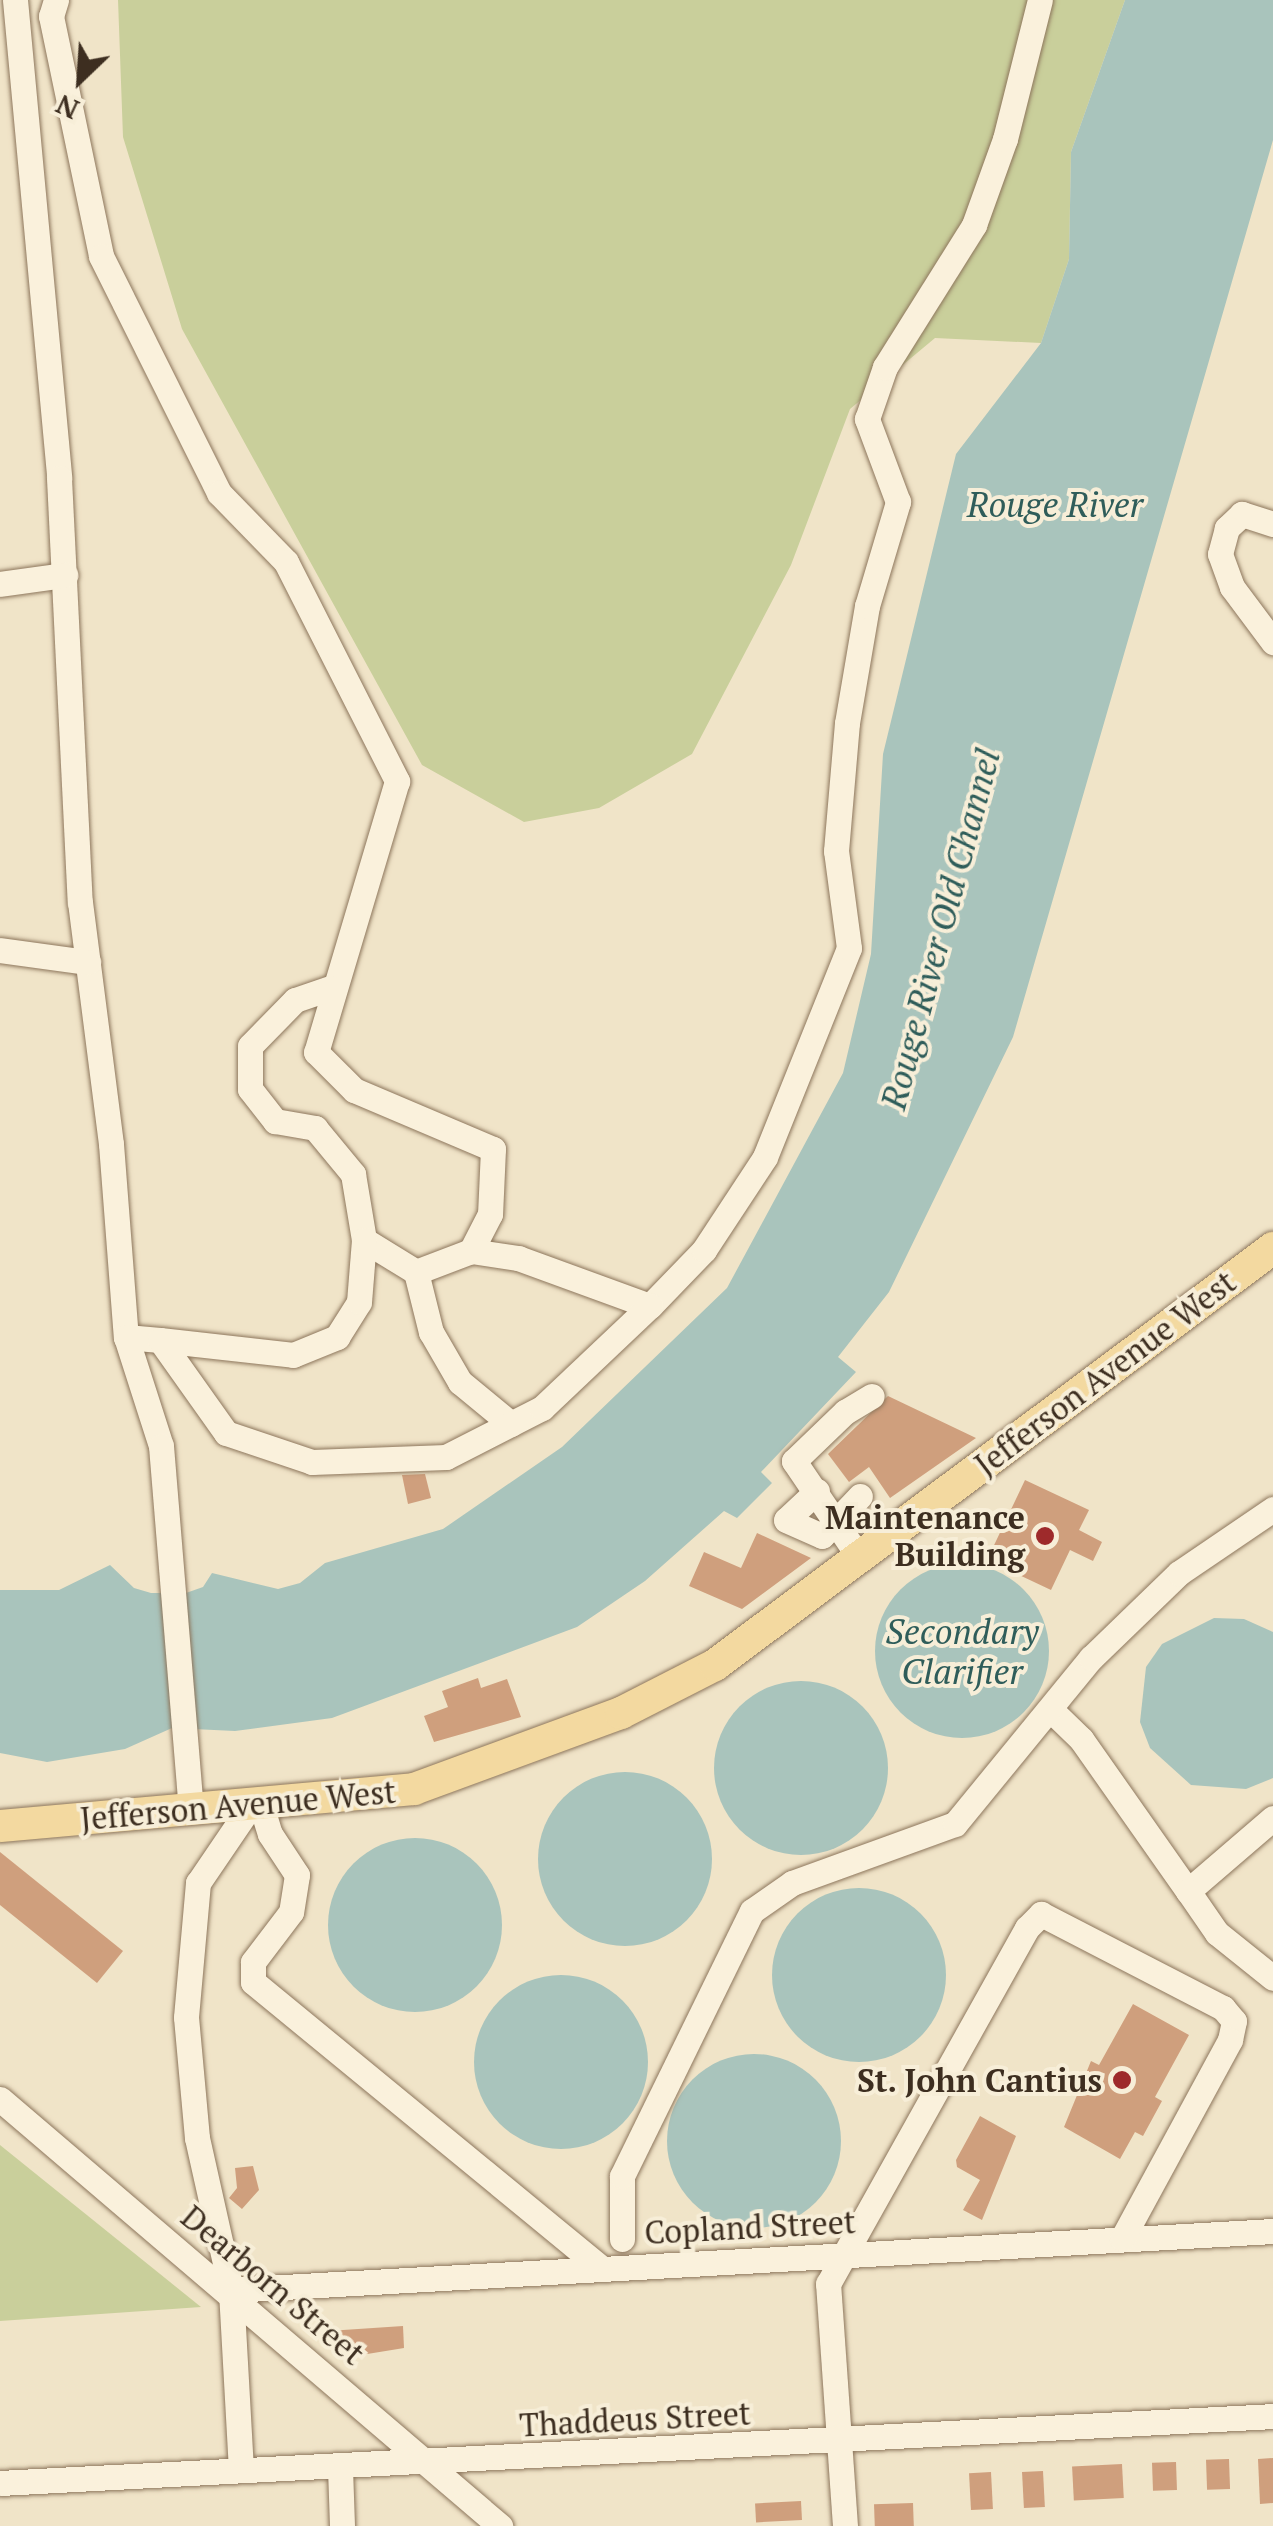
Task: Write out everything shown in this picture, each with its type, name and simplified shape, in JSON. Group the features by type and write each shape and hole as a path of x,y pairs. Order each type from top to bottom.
{"main road":[{"name":"Jefferson Avenue West","path":"0,1826 414,1788 621,1713 715,1665 1273,1248"}],"street":[{"path":"15,0 65,576 88,962 111,1144 126,1337 140,1396 158,1428 191,1811"},
{"path":"56,0 50,16 101,256 219,493 286,562 397,781 330,988 316,1052 354,1090 492,1149 490,1214 471,1251"},
{"path":"160,1340 226,1433 312,1462 446,1457 542,1408 704,1250 765,1157 848,948 836,851 848,723 867,606 898,502 867,419 886,367 974,224 1005,138 1040,0"},
{"path":"1273,524 1242,514 1228,528 1220,554 1232,587 1273,642"},
{"path":"0,584 65,576"},
{"path":"0,950 88,962"},
{"path":"126,1337 294,1356 337,1337 359,1302 364,1240 354,1174 314,1128 275,1121 250,1089 250,1046 295,1000 330,988"},
{"path":"364,1240 416,1272 431,1332 460,1382 511,1424"},
{"path":"416,1272 471,1251 518,1258 650,1306"},
{"path":"859,1558 831,1525 817,1491 794,1462 845,1412 872,1396"},
{"path":"817,1491 786,1520 822,1536 860,1496"},
{"path":"622,2239 622,2176 752,1911 775,1890 955,1824 1091,1658 1156,1594 1273,1509"},
{"path":"1051,1710 1081,1739 1216,1933 1273,1978"},
{"path":"240,2470 231,2290 196,2138 187,1981 198,1883 256,1805 297,1875 292,1912 253,1962 253,1982 600,2267"},
{"path":"1188,1890 1273,1818"},
{"path":"845,2526 828,2284 840,2256 1027,1928 1041,1914 1223,2008 1234,2021 1230,2040 1122,2239"},
{"name":"Dearborn Street","path":"5,2108 231,2290 500,2526"},
{"name":"Copland Street","path":"231,2290 1273,2230"},
{"name":"Thaddeus Street","path":"0,2483 1273,2416"},
{"path":"340,2468 342,2526"}],"green space":[{"path":"118,0 1125,0 1071,152 1069,259 1041,343 935,338 850,409 791,565 692,754 599,808 524,822 422,765 182,329 123,137"},
{"path":"0,2145 201,2307 0,2321"}],"water":[{"name":"Rouge River","path":"1125,0 1273,0 1273,140 1013,1037 889,1292 838,1357 856,1372 761,1472 772,1483 737,1518 724,1511 645,1581 577,1627 332,1718 235,1731 172,1728 125,1749 47,1762 0,1753 0,1590 59,1590 110,1565 134,1588 151,1593 186,1593 203,1587 212,1573 278,1589 300,1583 325,1563 443,1529 562,1447 727,1288 843,1073 871,954 883,754 956,454 1041,343 1069,259 1071,152"},
{"name":"Secondary Clarifier","path":"962,1564 995,1571 1023,1590 1042,1618 1049,1651 1042,1684 1023,1712 995,1731 962,1738 929,1731 901,1712 882,1684 875,1651 882,1618 901,1590 929,1571"},
{"path":"1214,1618 1244,1619 1273,1632 1273,1778 1246,1789 1191,1785 1150,1748 1140,1722 1146,1667 1162,1644"},
{"name":"Secondary Clarifier","path":"801,1681 834,1688 862,1707 881,1735 888,1768 881,1801 862,1829 834,1848 801,1855 768,1848 740,1829 721,1801 714,1768 721,1735 740,1707 768,1688"},
{"path":"625,1772 658,1779 686,1798 705,1826 712,1859 705,1892 686,1920 658,1939 625,1946 592,1939 564,1920 545,1892 538,1859 545,1826 564,1798 592,1779"},
{"path":"415,1838 448,1845 476,1864 495,1892 502,1925 495,1958 476,1986 448,2005 415,2012 382,2005 354,1986 335,1958 328,1925 335,1892 354,1864 382,1845"},
{"path":"859,1888 892,1895 920,1914 939,1942 946,1975 939,2008 920,2036 892,2055 859,2062 826,2055 798,2036 779,2008 772,1975 779,1942 798,1914 826,1895"},
{"path":"561,1975 594,1982 622,2001 641,2029 648,2062 641,2095 622,2123 594,2142 561,2149 528,2142 500,2123 481,2095 474,2062 481,2029 500,2001 528,1982"},
{"path":"754,2054 787,2061 815,2080 834,2108 841,2141 834,2174 815,2202 787,2221 754,2228 721,2221 693,2202 674,2174 667,2141 674,2108 693,2080 721,2061"}],"building":[{"path":"888,1396 976,1438 890,1498 869,1467 849,1482 828,1454"},
{"path":"425,1474 431,1498 408,1504 402,1475"},
{"name":"Maintenance Building","path":"1025,1480 1089,1510 1079,1530 1102,1542 1093,1561 1070,1550 1051,1590 987,1560"},
{"path":"757,1533 811,1558 742,1609 689,1586 704,1552 741,1568"},
{"path":"478,1678 481,1688 507,1679 521,1717 434,1742 424,1716 448,1707 442,1691"},
{"path":"0,1852 123,1951 97,1983 0,1905"},
{"name":"St. John Cantius","path":"1133,2004 1189,2035 1155,2097 1162,2101 1143,2136 1135,2132 1120,2159 1064,2127 1091,2061 1099,2065"},
{"path":"980,2116 1016,2136 982,2220 963,2210 980,2180 957,2167 956,2160"},
{"path":"253,2166 259,2190 242,2209 229,2198 237,2188 235,2168"},
{"path":"403,2326 404,2348 355,2356 328,2331"},
{"path":"1273,2458 1273,2503 1260,2504 1258,2459"},
{"path":"1229,2459 1230,2489 1207,2490 1206,2460"},
{"path":"1176,2462 1177,2490 1153,2491 1152,2463"},
{"path":"1122,2464 1124,2498 1074,2501 1072,2467"},
{"path":"1043,2471 1045,2507 1024,2508 1022,2472"},
{"path":"991,2472 993,2509 971,2510 969,2473"},
{"path":"801,2501 802,2520 756,2522 755,2503"},
{"path":"913,2503 914,2526 875,2526 874,2504"}],"place":[{"name":"Maintenance Building","path":"1045,1536"},
{"name":"St. John Cantius","path":"1122,2080"}],"water label":[{"name":"Rouge River Old Channel","path":"940,929"}]}
